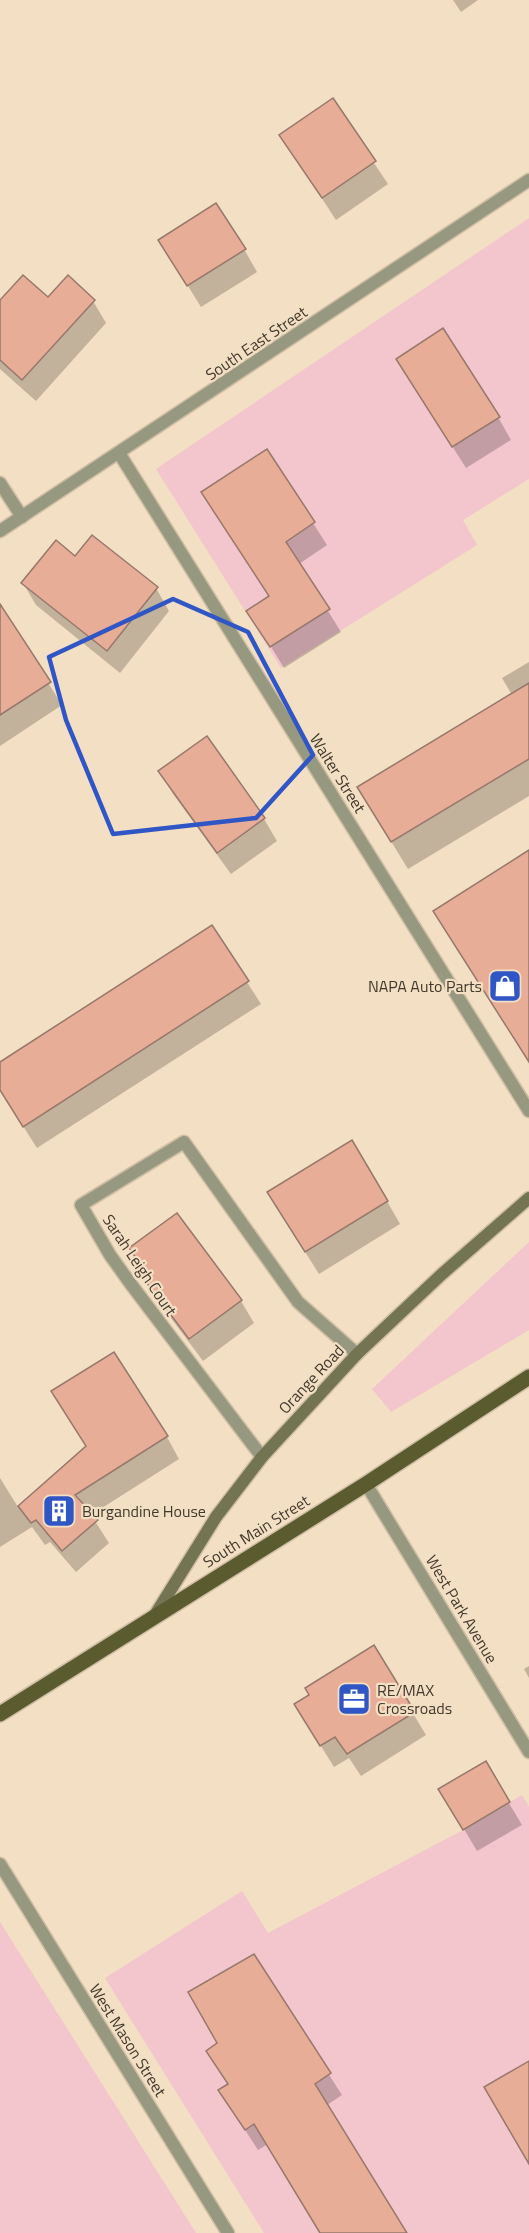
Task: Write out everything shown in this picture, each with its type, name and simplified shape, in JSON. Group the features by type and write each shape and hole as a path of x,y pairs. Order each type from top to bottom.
{"main road":[{"name":"Orange Road","path":"155,1615 216,1517 261,1457 357,1354 442,1274 529,1198"},
{"name":"South Main Street","path":"0,1714 366,1484 529,1377"}],"street":[{"name":"South East Street","path":"0,531 529,180"},
{"name":"Walter Street","path":"119,453 529,1111"},
{"path":"0,483 22,517"},
{"name":"Sarah Leigh Court","path":"261,1457 110,1255 81,1205 184,1142 298,1302 357,1354"},
{"name":"West Park Avenue","path":"366,1484 529,1752"},
{"name":"West Mason Street","path":"0,1864 228,2233"}],"highlighted area":[{"path":"173,599 248,632 313,755 256,818 113,834 66,720 49,657"}],"shaded area":[{"path":"529,218 529,479 463,520 477,545 281,668 156,469"},
{"path":"529,1242 529,1330 391,1412 372,1389"},
{"path":"522,1795 529,1807 529,2233 264,2233 105,1978 242,1891 268,1933 463,1830"},
{"path":"0,1922 196,2233 0,2233"}],"building":[{"path":"333,98 376,161 322,198 279,135"},
{"path":"216,203 246,249 187,286 158,240"},
{"path":"23,275 48,297 68,275 95,300 22,380 0,360 0,300"},
{"path":"443,328 500,417 452,447 396,359"},
{"path":"267,449 315,522 286,542 330,609 270,647 246,611 269,596 201,492"},
{"path":"92,535 158,587 107,651 21,583 56,540 75,556"},
{"path":"0,604 51,682 0,715"},
{"path":"529,683 529,759 391,842 357,787"},
{"path":"207,736 265,818 217,853 158,771"},
{"name":"NAPA Auto Parts","path":"529,850 529,1062 433,911"},
{"path":"212,925 249,981 23,1127 0,1090 0,1062"},
{"path":"352,1140 388,1201 305,1252 267,1192"},
{"path":"177,1213 242,1300 189,1339 135,1267 140,1264 129,1248"},
{"path":"114,1352 168,1436 75,1495 98,1520 62,1551 36,1520 31,1523 18,1506 86,1446 51,1391"},
{"name":"RE/MAX Crossroads","path":"374,1645 415,1712 347,1754 335,1737 320,1746 294,1704 309,1695 305,1688"},
{"path":"486,1761 510,1802 463,1830 438,1789"},
{"path":"254,1954 331,2073 315,2084 407,2233 320,2233 254,2124 245,2130 218,2090 228,2084 206,2051 217,2043 188,1992"},
{"path":"529,2061 529,2164 484,2087"}],"place":[{"name":"NAPA Auto Parts","path":"505,986"},
{"name":"Burgandine House","path":"59,1511"},
{"name":"RE/MAX Crossroads","path":"354,1699"}]}
